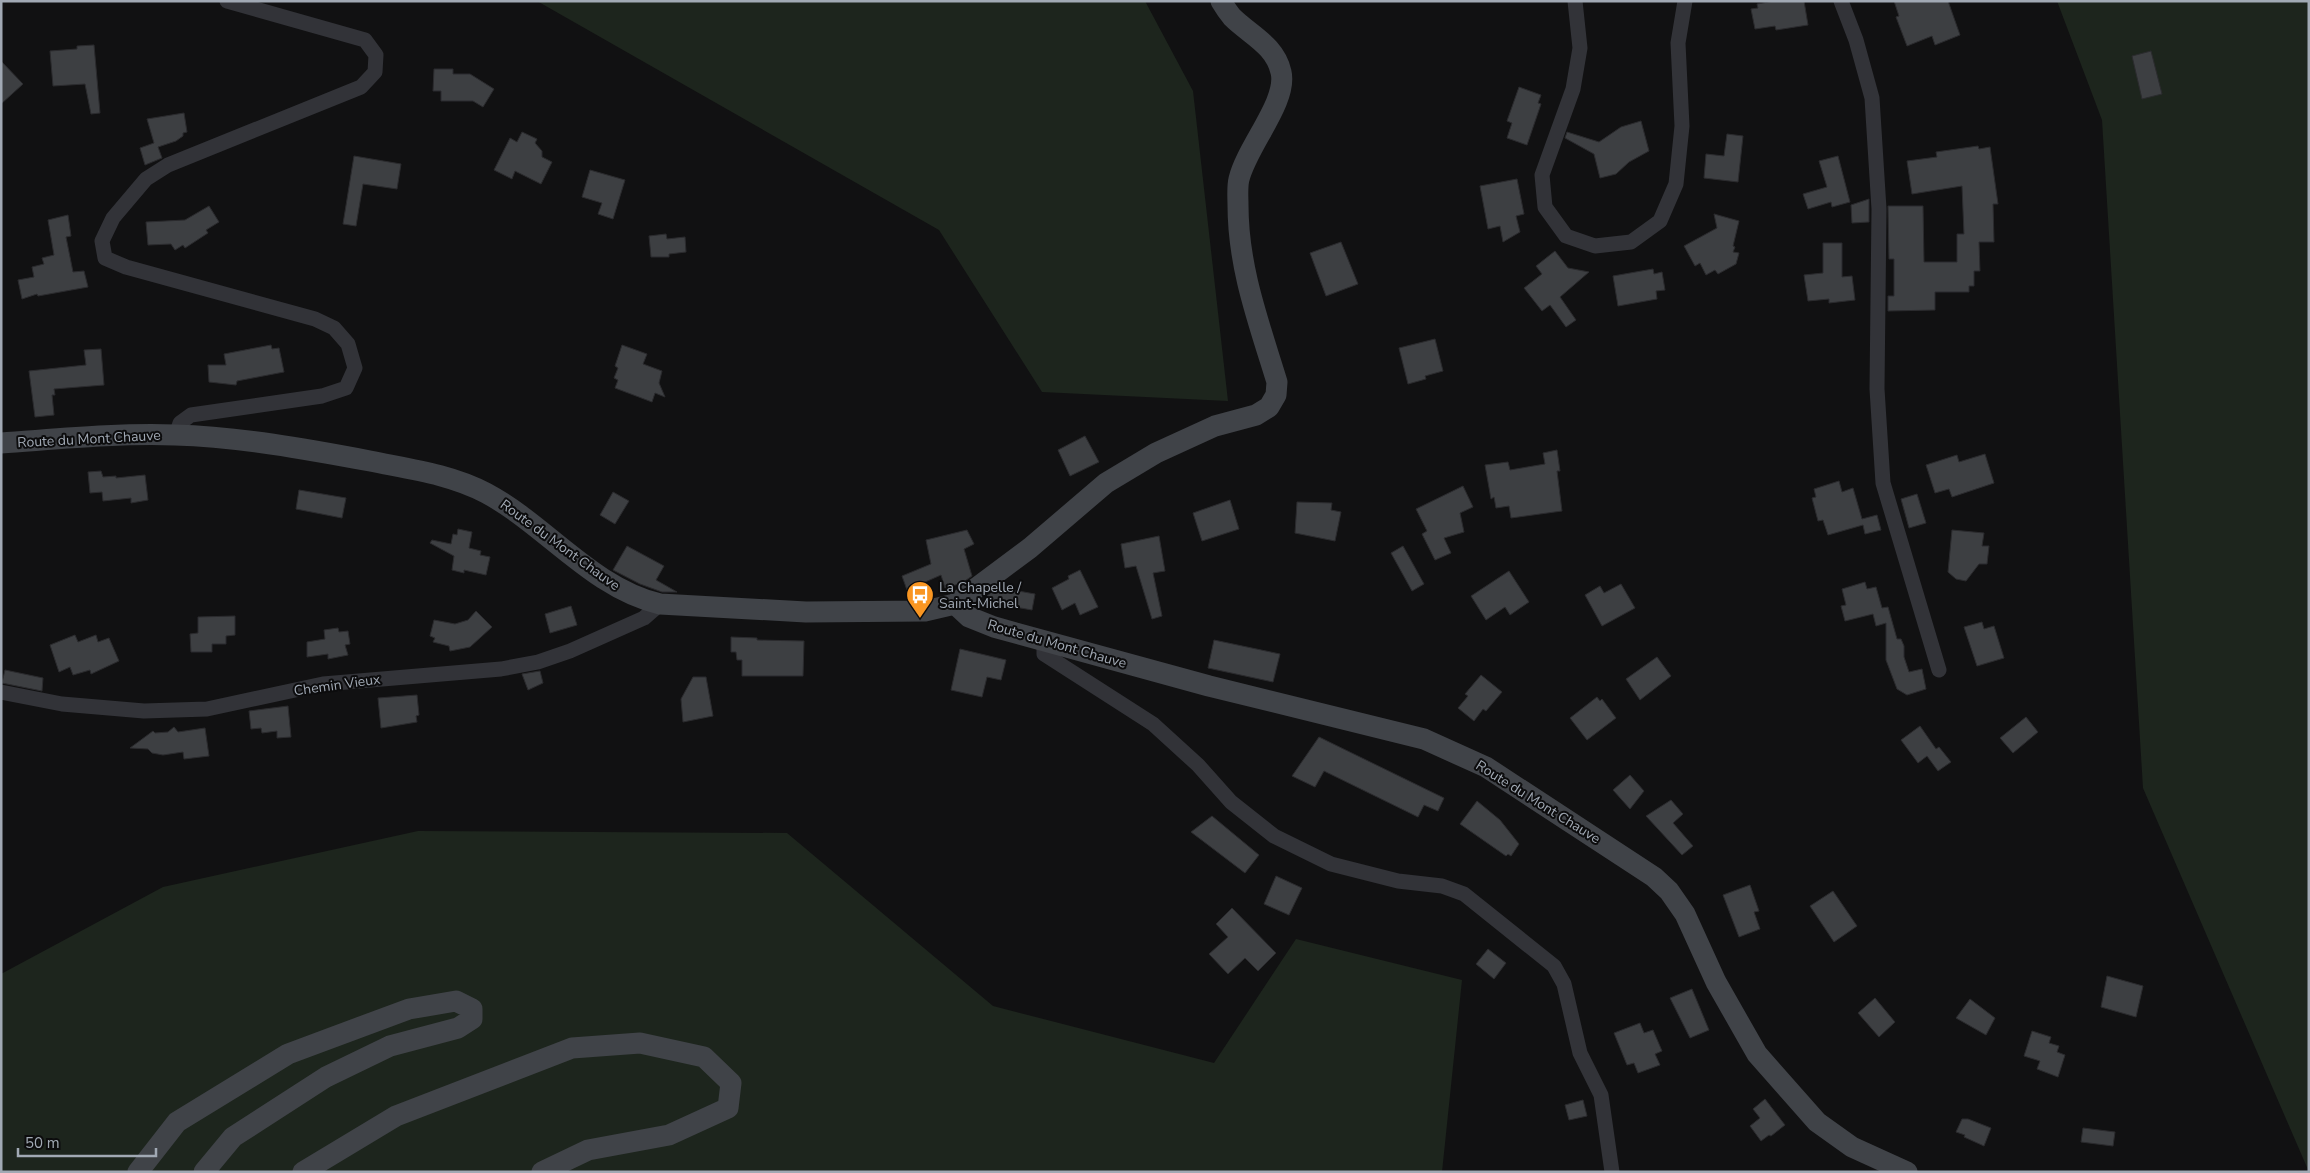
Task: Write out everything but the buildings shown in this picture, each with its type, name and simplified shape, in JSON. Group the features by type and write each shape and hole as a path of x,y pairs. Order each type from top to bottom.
{"street":[{"path":"176,435 180,423 192,415 322,396 346,388 355,368 348,344 334,328 315,319 126,267 105,258 102,241 112,218 146,179 168,165 361,87 375,72 376,54 365,40 227,1"},
{"path":"955,604 1030,548 1106,484 1156,452 1214,426 1256,415 1269,407 1276,394 1277,382 1256,315 1242,260 1238,237 1238,180 1246,156 1281,95 1283,82 1281,70 1272,52 1231,16 1221,1"},
{"path":"1575,1 1580,48 1573,89 1542,175 1545,207 1566,236 1595,246 1631,242 1660,221 1676,184 1682,126 1678,43 1685,1"},
{"path":"1841,1 1856,40 1872,98 1879,209 1877,389 1883,483 1939,670"},
{"name":"Route du Mont Chauve","path":"1,443 127,434 176,435 317,451 446,476 485,492 519,513 608,582 640,600 660,604 806,612 925,611 955,604 969,617 1044,642 1209,686 1424,739 1486,766 1654,877 1669,892 1685,914 1716,982 1763,1061 1817,1122 1852,1146 1907,1172"},
{"name":"Chemin Vieux","path":"1,692 62,704 135,710 206,709 323,684 501,670 538,662 570,651 644,618 660,604"},
{"path":"1044,642 1044,654 1153,724 1198,765 1231,802 1274,836 1331,864 1398,881 1442,886 1464,894 1554,966 1564,984 1580,1053 1601,1095 1612,1172"},
{"path":"138,1172 177,1122 288,1054 409,1010 456,1001 472,1009 472,1019 458,1028 390,1046 326,1077 233,1137 204,1172"},
{"path":"303,1172 396,1116 572,1048 640,1043 704,1057 731,1084 728,1108 669,1135 588,1150 542,1172"}],"shaded area":[{"path":"537,1 1145,1 1193,91 1228,401 1042,392 939,230"},
{"path":"2057,1 2309,1 2309,1172 2143,788 2102,120"},
{"path":"418,831 787,833 993,1006 1214,1063 1296,939 1462,980 1442,1172 1,1172 1,974 163,887"}],"place":[{"name":"La Chapelle / Saint-Michel","path":"920,619"}]}
